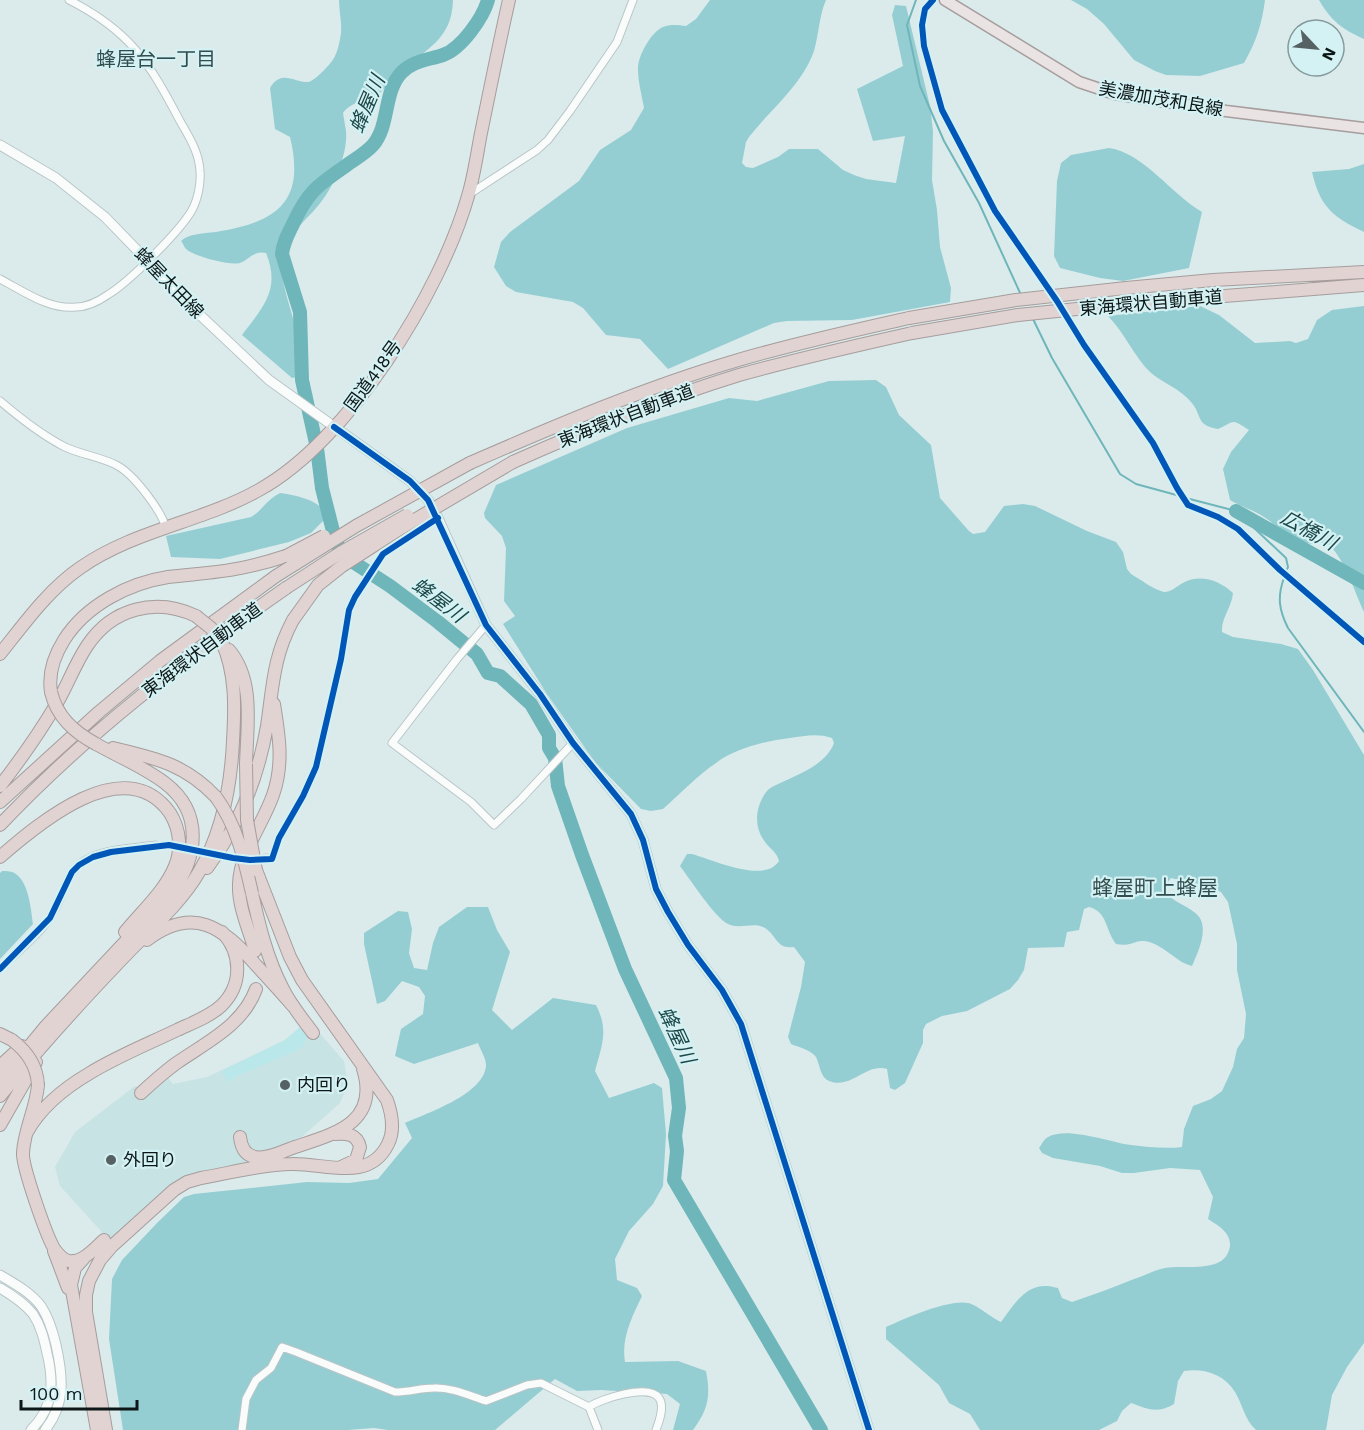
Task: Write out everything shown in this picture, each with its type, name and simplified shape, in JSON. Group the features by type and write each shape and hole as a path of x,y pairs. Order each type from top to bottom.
{"highway":[{"name":"国道418号","path":"0,654 30,616 81,567 131,541 216,510 259,490 310,453 366,391 401,337 448,251 468,195 509,0"},
{"name":"東海環状自動車道","path":"0,802 82,727 160,661 276,576 356,526 470,463 618,401 735,361 909,318 1016,300 1126,288 1213,280 1364,272"},
{"name":"東海環状自動車道","path":"0,825 53,772 110,722 188,659 286,588 393,523 513,462 622,416 738,376 802,358 912,333 1018,315 1364,285"},
{"path":"0,1082 50,1029 122,959 218,854 243,808 262,750 272,682 282,643 292,620 318,585 342,566 401,528 513,462"},
{"path":"86,982 178,883 190,860 194,836 182,801 167,785 72,729 63,719 54,703 50,680 52,666 67,636 86,615 111,597 153,580 242,568 286,556 431,479 470,463"},
{"path":"0,786 39,732 89,643 103,628 127,612 151,606 173,607 196,616 211,628 238,662 245,684 247,820 256,870 296,969 314,999 387,1100 392,1116 392,1132 384,1152 374,1161 356,1168 284,1164 187,1182 174,1190 106,1253 96,1266 89,1281 86,1303 106,1430"},
{"path":"188,889 207,858 212,845 222,813 231,768 234,691 230,665 222,642"},
{"path":"255,951 241,903 239,882 248,850 273,797 279,769 280,740 272,682"},
{"path":"96,744 170,763 195,777 216,797 237,835 259,924 278,978 293,1006"},
{"path":"0,857 52,816 86,797 99,792 125,788 136,790 158,801 172,817 177,827 180,845 172,873 0,1096"},
{"path":"122,959 150,938 181,924 199,922 222,932 239,946 293,1006 313,1033"},
{"path":"27,1132 46,1107 82,1078 208,1015 223,1005 233,991 238,967 235,951 222,932"},
{"path":"141,1092 175,1064 232,1025 249,1005 255,989"},
{"path":"0,1066 50,1029"},
{"path":"0,1125 50,1029"},
{"path":"0,1034 12,1040 33,1063 38,1086 23,1150 24,1164 74,1303"},
{"path":"240,1137 241,1145 246,1153 261,1158 331,1135 350,1125 364,1105 367,1088 360,1062"},
{"path":"331,1135 351,1134 360,1147 356,1160 337,1167"},
{"path":"97,1430 71,1285 72,1273 104,1239"},
{"path":"53,1246 59,1255 69,1260 76,1260 87,1255"}],"main road":[{"name":"美濃加茂和良線","path":"945,0 1079,82 1115,94 1226,111 1364,128"}],"street":[{"path":"0,279 54,305 78,308 90,304 110,294 180,227 192,210 200,188 201,171 197,152 148,63 133,45 104,19 69,0"},
{"path":"468,195 548,140 617,42 633,0"},
{"path":"933,0 925,9 922,25 924,46 942,110 995,211 1047,285 1084,345 1153,442 1188,505 1218,517 1238,529 1280,570 1364,642"},
{"name":"蜂屋太田線","path":"0,145 56,178 105,216 208,323 269,380 410,481 428,501 438,518 486,625 540,694 573,743 631,814 643,840 656,890 688,945 722,990 741,1024 869,1430"},
{"path":"0,401 24,422 44,435 66,447 112,463 125,471 163,518 166,528"},
{"path":"266,858 272,859 279,838 303,796 316,767 342,659 349,610 354,597 383,554 438,518"},
{"path":"486,625 457,658 392,743 471,802 494,825 573,743"},
{"path":"0,969 50,918 72,872 79,865 93,857 111,852 156,845"},
{"path":"0,1275 22,1288 36,1300 46,1315 53,1333 62,1373 62,1394 57,1411 45,1430"},
{"path":"0,1288 25,1305 37,1321 44,1338 51,1368 50,1400 32,1430"},
{"path":"242,1430 246,1399 256,1380 271,1368 282,1347 394,1392 434,1388 486,1401 527,1385 541,1383 589,1407 598,1430"},
{"path":"589,1407 609,1397 637,1393 654,1394 659,1397 662,1404 656,1430"}],"shaded area":[{"path":"339,0 453,0 448,25 436,42 396,74 380,93 350,106 343,113 346,131 345,150 334,181 323,200 294,232 284,250 282,273 298,340 297,377 292,378 242,335 263,307 271,288 272,277 266,253 255,254 235,264 196,255 186,249 181,241 195,235 242,227 259,221 283,204 294,176 294,158 290,137 275,129 270,88 274,82 283,78 311,81 331,63 337,51 341,33"},
{"path":"710,0 826,0 809,63 794,86 749,137 742,163 746,167 753,168 778,157 789,149 818,149 843,170 854,175 896,183 905,136 873,141 857,89 903,66 892,15 895,5 906,6 930,106 933,131 932,180 940,247 951,288 950,302 852,320 774,323 668,369 640,339 606,335 583,308 573,302 516,292 506,286 494,267 501,242 510,232 579,181 600,150 631,130 644,108 638,65 646,46 654,34 663,27 686,26 696,19"},
{"path":"1071,0 1265,0 1258,33 1244,63 1200,76 1166,75 1134,60 1104,24 1087,9"},
{"path":"1319,0 1364,0 1364,39 1346,30 1346,18 1332,18"},
{"path":"1109,148 1122,151 1146,166 1202,212 1189,268 1123,281 1060,268 1054,256 1057,181 1061,163 1071,155"},
{"path":"1364,164 1364,232 1329,210 1319,194 1312,172 1349,169"},
{"path":"1200,306 1219,315 1255,343 1290,341 1296,343 1308,339 1317,320 1332,310 1364,306 1364,612 1345,568 1330,546 1325,543 1301,541 1259,514 1230,500 1223,469 1231,452 1249,430 1233,422 1218,429 1206,425 1187,398 1150,372 1108,316"},
{"path":"876,380 886,387 899,415 931,445 940,498 969,531 973,534 985,532 1004,506 1023,504 1035,506 1116,542 1123,552 1127,569 1131,574 1160,591 1169,591 1195,579 1208,580 1222,585 1233,593 1222,632 1233,637 1281,644 1298,649 1364,755 1364,1343 1347,1367 1332,1395 1326,1430 1256,1430 1246,1417 1235,1392 1225,1381 1213,1374 1191,1370 1184,1371 1178,1381 1174,1404 1157,1410 1131,1403 1122,1411 1117,1421 1099,1430 980,1430 970,1414 949,1403 939,1385 886,1339 886,1327 926,1310 949,1304 971,1304 1001,1322 1018,1300 1031,1289 1048,1286 1058,1288 1062,1298 1072,1302 1161,1269 1213,1265 1227,1255 1230,1246 1228,1237 1223,1230 1208,1219 1213,1197 1200,1170 1170,1168 1122,1173 1100,1166 1053,1158 1042,1153 1039,1148 1048,1137 1066,1133 1137,1146 1182,1147 1184,1129 1193,1106 1211,1099 1222,1091 1233,1067 1237,1049 1244,1038 1246,1014 1237,970 1237,944 1228,902 1221,892 1210,887 1171,878 1167,883 1166,893 1194,912 1202,924 1202,938 1192,966 1151,942 1116,944 1103,917 1095,909 1089,907 1084,909 1079,930 1067,932 1064,947 1028,948 1024,970 1010,989 967,1011 942,1016 926,1024 923,1030 923,1043 905,1083 895,1090 890,1088 887,1069 872,1070 845,1082 829,1081 822,1074 816,1057 791,1044 788,1037 805,962 794,947 780,944 769,931 761,926 728,924 710,906 680,866 687,854 692,854 738,868 762,870 772,868 779,861 762,838 759,829 757,816 761,800 770,789 816,765 830,751 834,743 832,738 806,736 771,741 742,749 709,768 663,809 651,811 641,809 595,762 547,694 503,624 515,616 504,601 506,548 502,536 485,518 484,513 496,485 627,428 729,398 757,401 829,381"},
{"path":"280,493 298,496 315,503 324,510 324,520 311,533 289,542 220,559 171,557 166,536 251,517"},
{"path":"2,871 14,873 24,884 29,897 33,924 0,959 0,873"},
{"path":"467,907 488,907 497,930 510,952 492,1010 512,1030 553,998 596,1005 602,1022 603,1038 595,1071 609,1098 654,1083 662,1088 666,1134 663,1186 653,1204 629,1231 615,1259 617,1280 637,1288 642,1296 631,1320 624,1353 625,1362 678,1361 706,1371 707,1402 698,1423 693,1430 673,1430 680,1404 667,1394 577,1391 555,1379 495,1430 374,1428 123,1430 109,1339 112,1279 122,1260 158,1222 184,1197 194,1194 307,1182 349,1183 378,1179 412,1138 405,1123 440,1108 466,1093 483,1075 486,1062 478,1043 414,1064 395,1056 401,1029 423,1014 425,996 419,987 402,981 385,1001 377,1004 364,944 364,933 398,911 408,912 412,929 409,953 414,968 427,970 439,927"},
{"path":"309,1021 344,1061 348,1084 340,1103 295,1143 259,1167 193,1178 106,1248 101,1231 60,1186 55,1167 75,1132 135,1086 141,1092 164,1073 173,1084 207,1077 285,1040"},
{"path":"300,1027 307,1035 300,1049 235,1077 229,1083 222,1071 285,1040"}],"waterway":[{"name":"蜂屋川","path":"488,0 476,24 464,40 450,52 415,63 401,73 391,90 382,128 373,145 328,178 309,196 298,213 285,242 282,254 300,312 302,380 317,448 322,488 340,550 350,560 390,586 477,654 488,673 500,676 531,704 549,735 549,748 555,758 558,786 582,855 625,969 676,1078 679,1108 675,1136 677,1151 674,1180 821,1430"},
{"path":"916,0 907,25 920,86 944,141 979,203 1021,295"},
{"path":"1033,319 1052,358 1120,474 1136,484 1180,496"},
{"name":"広橋川","path":"1186,498 1236,511 1286,558 1288,567 1286,572"},
{"name":"広橋川","path":"1236,511 1364,583"},
{"path":"1284,578 1280,591 1280,603 1288,628 1364,732"}],"tunnel":[{"path":"156,845 169,845 233,858 250,860 266,858"}],"cycle path":[{"path":"933,0 925,9 922,25 924,46 942,110 995,211 1057,301 1084,345 1153,443 1188,505 1218,517 1238,529 1280,570 1364,642"},
{"path":"334,427 410,481 428,500 486,625 540,694 573,743 631,814 643,840 656,889 668,912 688,945 722,990 741,1024 869,1430"},
{"path":"0,969 50,918 72,872 93,857 111,852 169,845 233,858 272,859 279,838 303,796 316,767 341,659 349,610 355,597 383,554 438,518"}],"place":[{"name":"内回り","path":"285,1085"},
{"name":"外回り","path":"111,1160"}],"district":[{"name":"蜂屋台一丁目","path":"156,59"},
{"name":"蜂屋町上蜂屋","path":"1155,888"}]}
